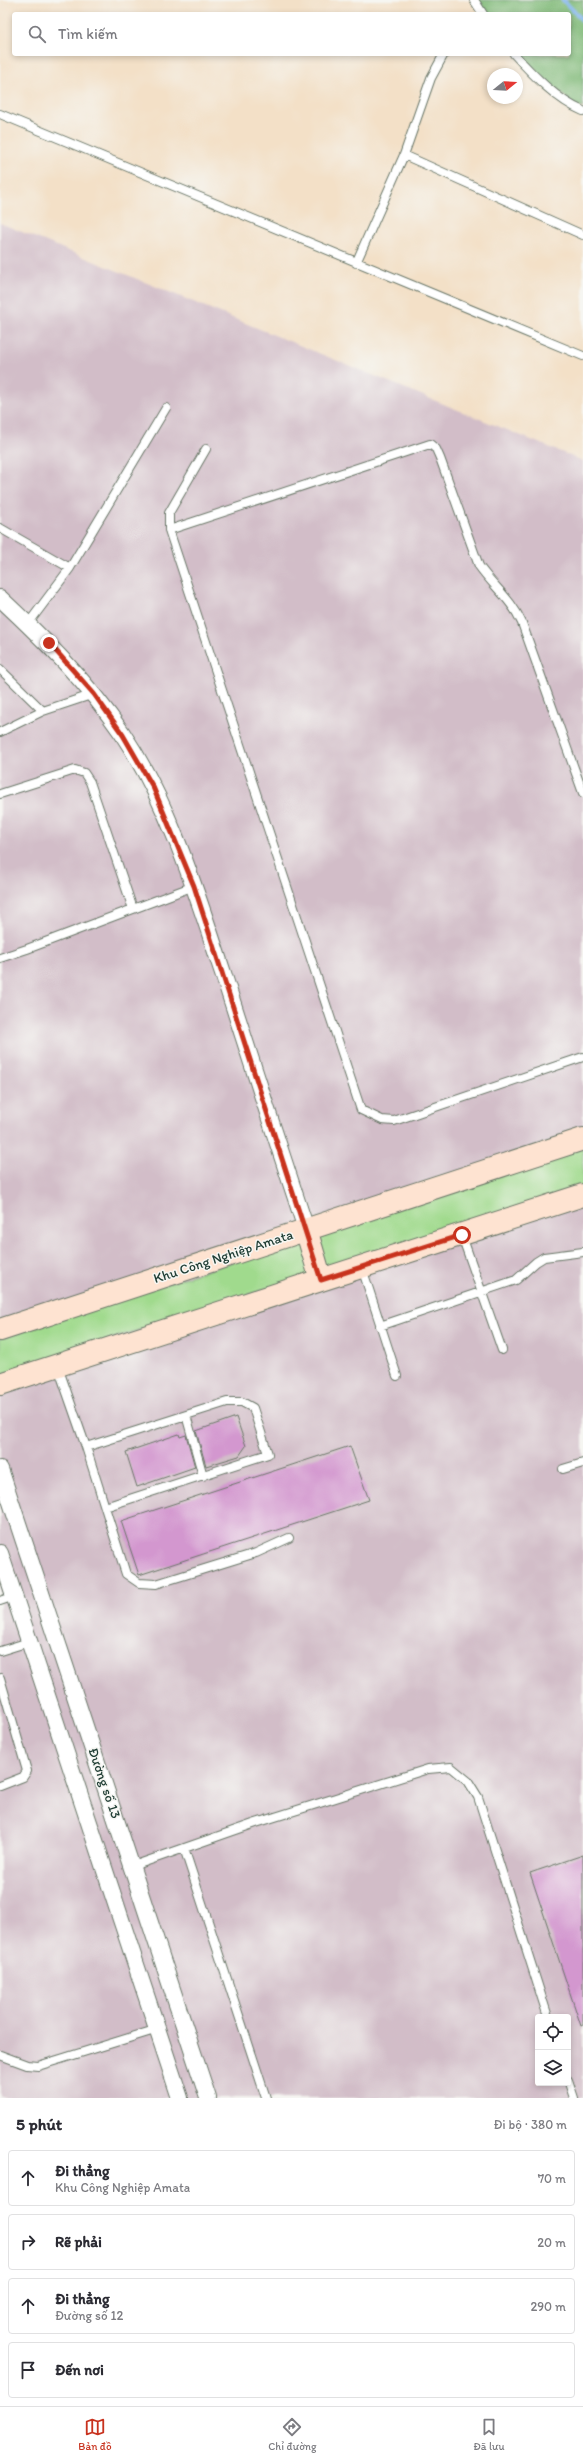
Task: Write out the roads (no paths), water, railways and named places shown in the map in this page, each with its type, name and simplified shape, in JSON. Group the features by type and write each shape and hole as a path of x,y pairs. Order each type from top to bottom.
{"street":[{"path":"0,598 49,643 94,694 123,735 153,787 194,886 306,1229 321,1280"},
{"name":"Khu Công Nghiệp Amata","path":"0,1330 583,1139"},
{"path":"0,1384 583,1195"},
{"name":"Đường số 13","path":"0,1469 133,1866 208,2098"},
{"name":"Đường số 13","path":"0,1553 7,1598 29,1642 108,1874 180,2098"},
{"path":"108,1874 133,1866"},
{"path":"158,2029 182,2020"}],"lane":[{"path":"474,0 482,12"},
{"path":"356,263 404,155 431,78 443,56"},
{"path":"516,56 567,103 583,112"},
{"path":"0,114 583,356"},
{"path":"404,155 583,235"},
{"path":"28,624 70,568 166,408"},
{"path":"169,530 430,444 436,449 440,458 479,566 488,580 509,600 522,623 583,793"},
{"path":"206,449 169,513 169,530 362,1110 382,1120 394,1120 583,1057"},
{"path":"0,528 70,568"},
{"path":"0,669 43,711"},
{"path":"0,732 43,711 94,694"},
{"path":"0,794 75,770 84,773 90,782 133,909"},
{"path":"0,958 194,886"},
{"path":"462,1235 502,1350"},
{"path":"380,1326 482,1293 516,1280 536,1262 544,1258 583,1252"},
{"path":"362,1267 397,1376"},
{"path":"57,1366 86,1446 126,1574 139,1583 156,1584 256,1553 289,1538"},
{"path":"86,1446 227,1402 242,1402 253,1408 268,1454 105,1507"},
{"path":"186,1415 203,1476"},
{"path":"563,1469 583,1463"},
{"path":"0,1651 29,1642"},
{"path":"0,1678 28,1770 23,1777 0,1786"},
{"path":"133,1866 256,1823 428,1769 451,1767 468,1781 478,1797 547,2014"},
{"path":"184,1848 266,2098"},
{"path":"0,2055 27,2065 38,2066 158,2029"},
{"path":"570,2086 574,2098"}],"waterway":[{"path":"563,0 583,21"}]}
